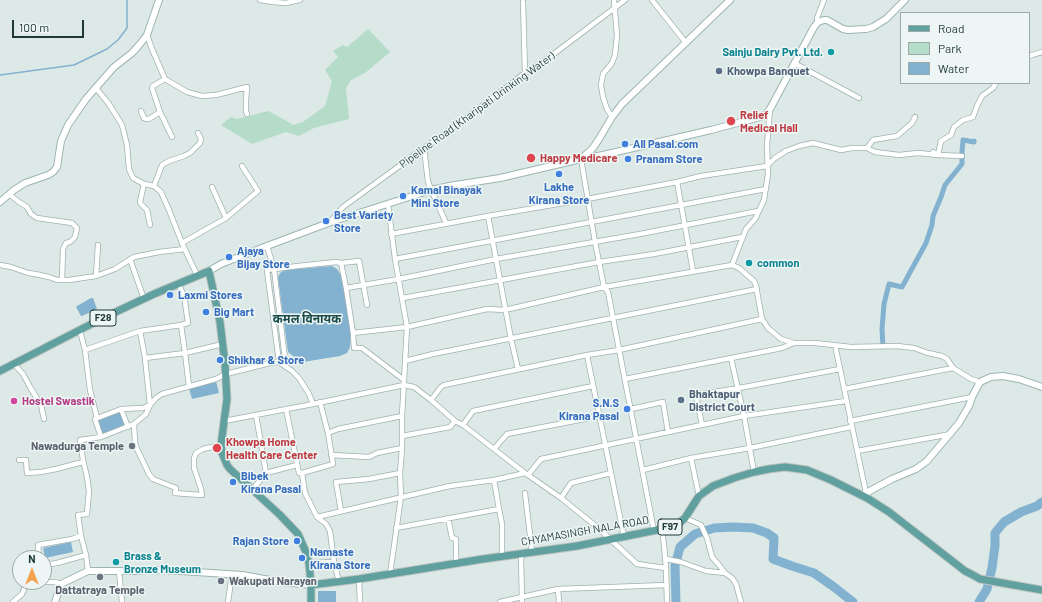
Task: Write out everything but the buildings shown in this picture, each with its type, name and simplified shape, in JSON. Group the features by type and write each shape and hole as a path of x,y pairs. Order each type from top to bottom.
{"main road":[{"path":"0,202 8,194 25,183 53,172 56,167 61,141 68,125 86,99 114,67 132,53 147,35 159,0"},
{"path":"582,159 593,148 622,104 730,0"},
{"path":"582,159 748,121 765,115 770,109 814,26 818,22 827,20 843,29 848,30 866,29 873,27 886,19 906,0"},
{"name":"F28","path":"0,371 105,317 221,264 331,222 431,190 500,178 582,159"},
{"path":"208,271 220,322 226,374 227,399 221,445 222,453 227,465 294,528 302,542 309,563 311,602"},
{"path":"866,495 892,479 916,469 927,461 951,434 962,418 980,382 991,377 1003,376 1019,379 1041,387"},
{"name":"CHYAMASINGH NALA ROAD","path":"311,585 611,540 658,530 678,524 685,518 699,496 713,486 754,472 785,468 807,470 866,495 965,571 980,579 1042,590"},
{"path":"55,602 61,584 88,571 159,570 232,574 311,585"}],"street":[{"path":"260,0 286,3 300,0"},
{"path":"612,117 607,108 601,85 603,74 612,63 615,55 617,35 614,0"},
{"name":"Pipeline Road (Kharipati Drinking Water)","path":"331,222 343,207 458,125 525,73 551,56 625,0"},
{"path":"652,0 686,42"},
{"path":"818,22 817,18 824,0"},
{"path":"523,2 525,73"},
{"path":"147,35 165,79 187,92 202,96 216,95 247,86 247,114"},
{"path":"1030,56 1042,52"},
{"path":"794,63 859,98"},
{"path":"165,79 152,88 160,112 172,137"},
{"path":"938,156 941,141 951,135 954,127 963,120 973,117 982,96 993,88 995,84"},
{"path":"96,88 109,104 122,125 128,145 129,169 133,178 144,184 154,186 161,192 197,276"},
{"path":"732,265 742,237 746,229 755,219 764,200 768,174 767,145 770,109"},
{"path":"141,111 146,119 149,119 160,112"},
{"path":"867,148 874,140 897,136 912,123 915,116"},
{"path":"154,186 162,165 184,156 200,143 198,133"},
{"path":"391,234 587,199 701,176 767,166 775,158 786,151 813,143 841,150 867,148 875,152 899,155 918,153 938,156 962,156"},
{"path":"424,148 428,182 446,223"},
{"path":"933,152 938,156"},
{"path":"582,159 587,199 595,242 604,286 608,292 643,470 658,530 668,559 666,568 667,602"},
{"path":"182,243 226,218 258,191 242,166"},
{"path":"677,182 693,271"},
{"path":"144,184 140,202 147,210 150,225"},
{"path":"212,187 226,218"},
{"path":"395,259 766,189"},
{"path":"8,194 27,208 31,214 37,218 72,223 76,228 75,237 70,242 66,243 63,249 62,280"},
{"path":"388,204 391,234 407,327 402,416 400,474 401,497 390,574"},
{"path":"346,288 758,211"},
{"path":"488,216 505,310 518,369"},
{"path":"403,298 742,237"},
{"path":"96,276 98,245"},
{"path":"266,246 274,269 286,367"},
{"path":"0,265 62,280 96,276 115,269 134,257 186,249"},
{"path":"130,259 144,299"},
{"path":"279,362 267,270 330,262 340,263 359,261 367,305"},
{"path":"340,263 346,288 354,348 362,348 404,382 414,387 431,400 455,421 463,425 561,498 597,527 637,564 666,568"},
{"path":"353,333 407,327 487,309 505,310 604,286 732,265 739,268 754,281 762,318 768,328 781,339 794,343 815,343 851,347 898,346 914,348 942,356 947,359 953,368 971,379 980,382"},
{"path":"85,350 140,331 188,323 184,295 178,284"},
{"path":"405,361 511,338 756,289"},
{"path":"431,400 444,384 587,355 620,350 762,318"},
{"path":"181,325 189,386"},
{"path":"80,331 85,350 90,390 97,418 95,419 101,437"},
{"path":"140,331 145,358 150,405"},
{"path":"625,379 782,348 794,343"},
{"path":"145,358 185,353 223,344"},
{"path":"835,345 866,495"},
{"path":"587,355 624,537"},
{"path":"731,358 739,388 754,472"},
{"path":"88,571 78,515 86,514 89,491 80,440 101,437 134,424 146,414 150,405 162,394 216,380 226,374 270,363 279,362 299,378 309,394 313,404"},
{"path":"14,364 23,374 41,405 44,419"},
{"path":"844,389 953,368"},
{"path":"702,425 696,395 840,369"},
{"path":"224,421 313,404 404,382"},
{"path":"463,425 473,412 593,386"},
{"path":"850,421 972,397"},
{"path":"317,517 450,486 527,474 541,459 744,416 846,401"},
{"path":"286,409 299,474 333,464 328,433 320,402"},
{"path":"631,409 663,402 668,432"},
{"path":"97,418 121,409 143,408 150,405"},
{"path":"121,409 128,427"},
{"path":"256,415 266,473"},
{"path":"328,433 338,428 402,416"},
{"path":"494,449 507,434 600,416"},
{"path":"402,436 450,427 455,421"},
{"path":"134,424 135,443 149,474 153,479 176,488 175,493 202,495 194,468 194,458 196,453 203,449 221,445"},
{"path":"643,470 691,458 750,448 852,427"},
{"path":"857,451 951,434"},
{"path":"331,455 369,458 377,453 402,448"},
{"path":"691,458 699,496"},
{"path":"19,460 26,460 27,473 41,472 83,462"},
{"path":"253,489 266,473 297,465"},
{"path":"302,473 305,493 317,517 326,524 330,531 334,562 339,582"},
{"path":"561,498 571,483 611,473"},
{"path":"341,511 336,482 400,474"},
{"path":"494,480 502,524 502,556"},
{"path":"525,493 532,552"},
{"path":"396,528 499,509"},
{"path":"448,518 452,538 456,539 456,563"},
{"path":"685,518 701,525 707,538 712,557 725,573 732,578 736,584 738,595 742,602"},
{"path":"38,550 38,545 81,536"},
{"path":"521,554 522,600"},
{"path":"52,564 86,555"},
{"path":"668,559 706,571 725,573"},
{"path":"309,563 334,562"},
{"path":"119,571 122,602"},
{"path":"228,602 232,574"},
{"path":"359,579 360,602"},
{"path":"52,582 61,584"},
{"path":"500,602 522,600 558,589 667,585"},
{"path":"558,589 558,602"},
{"path":"13,602 22,594 24,590"}],"green space":[{"path":"368,29 390,52 365,73 351,80 346,88 349,119 314,128 299,136 286,132 252,144 221,125 231,117 237,119 268,111 293,125 303,122 325,106 332,81 325,70 338,57 333,51 343,45 347,47"}],"water":[{"path":"332,266 337,269 341,275 349,314 351,332 350,347 347,353 340,356 303,362 288,352 278,278 281,272 286,270"},
{"path":"93,298 97,309 81,316 76,307"},
{"path":"216,381 219,393 192,399 189,388"},
{"path":"121,411 127,424 102,434 97,421"},
{"path":"71,542 73,552 52,556 52,550 43,550 43,548"},
{"path":"318,591 336,591 336,602 318,602"}],"waterway":[{"path":"0,75 74,65 107,49 118,40 127,28 127,0"},
{"path":"883,347 882,329 884,304 889,284 902,287 926,243 932,225 933,216 945,185 962,164 963,140 974,141"},
{"path":"979,602 987,589 992,568 995,533 1004,522 1021,512 1037,506 1042,502"},
{"path":"676,602 675,566 680,547 695,534 714,528 733,527 753,528 767,533 774,538 773,559 814,573 853,602"}],"place":[{"name":"Sainju Dairy Pvt. Ltd.","path":"831,52"},
{"name":"Khowpa Banquet","path":"719,71"},
{"name":"Relief Medical Hall","path":"731,121"},
{"name":"All Pasal.com","path":"625,144"},
{"name":"Happy Medicare","path":"531,158"},
{"name":"Pranam Store","path":"628,159"},
{"name":"Lakhe Kirana Store","path":"559,174"},
{"name":"Kamal Binayak Mini Store","path":"403,196"},
{"name":"Best Variety Store","path":"326,221"},
{"name":"Ajaya Bijay Store","path":"229,257"},
{"name":"common","path":"749,263"},
{"name":"Laxmi Stores","path":"170,295"},
{"name":"Big Mart","path":"206,312"},
{"name":"Shikhar & Store","path":"220,360"},
{"name":"Bhaktapur District Court","path":"681,400"},
{"name":"Hostel Swastik","path":"14,401"},
{"name":"S.N.S Kirana Pasal","path":"627,409"},
{"name":"Nawadurga Temple","path":"132,446"},
{"name":"Khowpa Home Health Care Center","path":"217,448"},
{"name":"Bibek Kirana Pasal","path":"233,482"},
{"name":"Rajan Store","path":"297,541"},
{"name":"Namaste Kirana Store","path":"302,558"},
{"name":"Brass & Bronze Museum","path":"116,562"},
{"name":"Dattatraya Temple","path":"100,577"},
{"name":"Wakupati Narayan","path":"221,581"}],"district":[{"name":"कमल विनायक","path":"307,319"}]}
